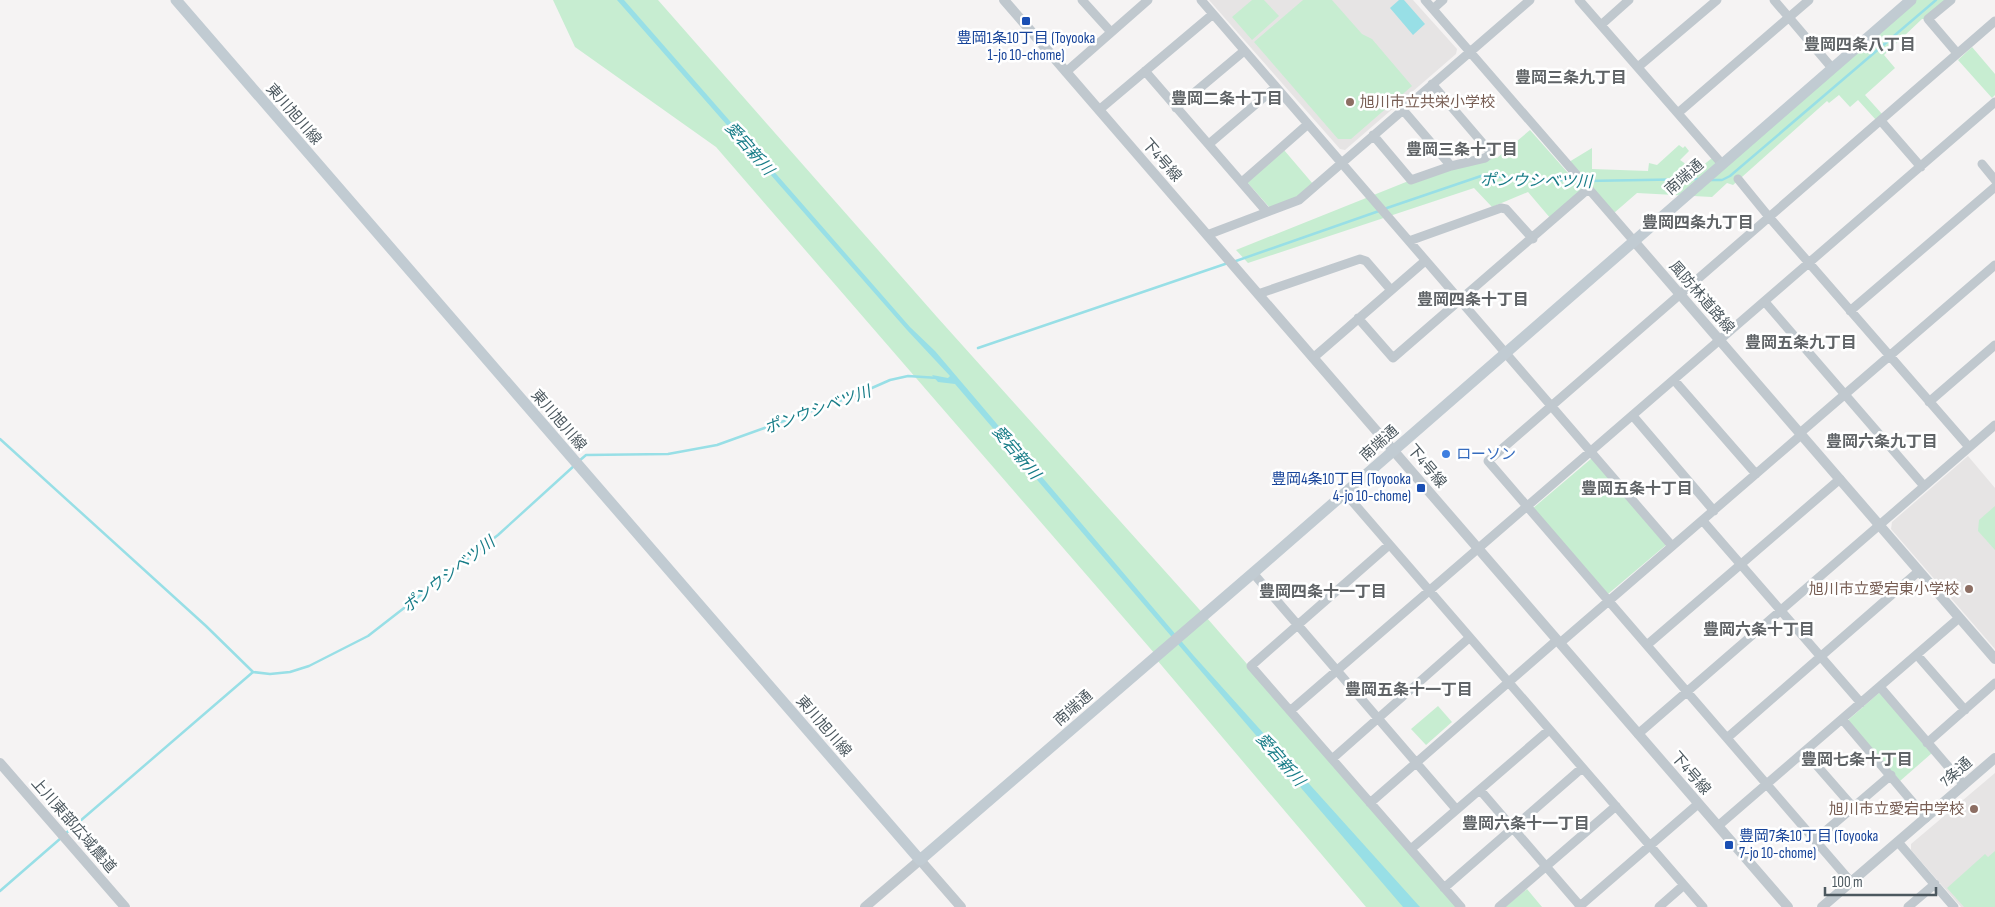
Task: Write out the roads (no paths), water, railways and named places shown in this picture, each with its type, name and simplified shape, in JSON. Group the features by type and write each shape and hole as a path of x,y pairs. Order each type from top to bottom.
{"main road":[{"name":"東川旭川線","path":"176,0 920,860"},
{"name":"南端通","path":"920,860 1346,493 1633,240 1911,0"}],"street":[{"name":"下4号線","path":"1004,0 1788,907"},
{"path":"1082,0 1111,32"},
{"path":"1066,72 1148,0"},
{"path":"1201,0 1672,546"},
{"name":"風防林道路線","path":"1425,0 1995,659"},
{"path":"1433,9 1443,0"},
{"path":"1207,235 1299,200 1530,0"},
{"path":"1579,0 1678,113 1717,168"},
{"path":"1601,25 1630,0"},
{"path":"1638,67 1717,0"},
{"path":"1774,0 1832,68"},
{"path":"1678,113 1809,0"},
{"path":"1951,0 1928,19 1957,53"},
{"path":"1099,110 1213,14"},
{"path":"1852,882 1488,461 1995,21"},
{"path":"1176,108 1244,51"},
{"path":"1145,72 1267,212"},
{"path":"1373,136 1411,180 1451,166 1485,158 1491,153 1432,84"},
{"path":"1209,144 1276,87"},
{"path":"1290,711 1995,102"},
{"path":"1403,110 1451,166"},
{"path":"1881,121 1921,167"},
{"path":"1242,182 1308,124"},
{"path":"1982,164 1995,180"},
{"path":"1738,179 1969,448"},
{"path":"1850,311 1995,186"},
{"path":"1358,318 1394,358 1533,239 1588,188"},
{"path":"1409,241 1501,208 1506,210 1533,239"},
{"path":"1258,294 1360,259 1366,261 1391,290"},
{"path":"1313,358 1425,261"},
{"path":"1370,803 1509,682 1609,602 1995,265"},
{"path":"1765,302 1924,486"},
{"path":"1929,402 1995,345"},
{"path":"1674,380 1756,474"},
{"path":"1633,416 1714,511"},
{"path":"1638,734 1995,425"},
{"path":"1647,646 1840,480"},
{"path":"1346,493 1469,638 1703,907"},
{"path":"1703,521 1861,703"},
{"path":"1389,545 1250,666 1461,907"},
{"path":"1727,738 1919,571"},
{"path":"1253,573 1456,809"},
{"path":"1718,826 1959,618"},
{"path":"1332,759 1469,638"},
{"path":"1917,654 1965,710"},
{"path":"1927,743 1995,684"},
{"path":"1880,687 1964,785"},
{"path":"1842,719 1926,818"},
{"path":"1410,850 1549,730"},
{"path":"1804,752 1853,807"},
{"name":"7条通","path":"1822,907 1995,758"},
{"name":"上川東部広域農道","path":"0,763 125,907"},
{"path":"1444,888 1582,768"},
{"path":"1815,840 1890,775"},
{"path":"1480,790 1580,907 1698,804"},
{"path":"1499,907 1616,806"},
{"path":"1898,842 1954,907"},
{"path":"920,860 961,907"},
{"name":"南端通","path":"865,907 920,860"},
{"path":"1908,907 1935,884"},
{"path":"1659,907 1684,885"}],"water":[{"name":"愛宕新川","path":"617,0 624,0 910,327 935,351 1194,656 1420,907 1403,907 955,384 938,382 932,375 948,378 950,376 907,330"},
{"path":"1399,0 1404,0 1425,24 1413,35 1390,8"}],"waterway":[{"name":"ポンウシベツ川","path":"1711,180 1722,180 1730,176 1936,0"},
{"name":"ポンウシベツ川","path":"1384,209 1481,176 1578,181"},
{"name":"ポンウシベツ川","path":"1586,181 1700,179"},
{"name":"ポンウシベツ川","path":"1233,262 1379,211"},
{"name":"ポンウシベツ川","path":"978,348 1228,263"},
{"name":"ポンウシベツ川","path":"579,461 586,455 668,454 717,445 856,395 890,380 908,376 938,378"},
{"name":"ポンウシベツ川","path":"0,439 206,626 253,672 270,674 290,672 309,666 368,636 498,535 575,465"},
{"path":"65,834 253,672"},
{"path":"0,891 61,838"}],"place":[{"name":"豊岡1条10丁目 (Toyooka 1-jo 10-chome)","path":"1026,21"},
{"name":"旭川市立共栄小学校","path":"1350,102"},
{"name":"ローソン","path":"1446,454"},
{"name":"豊岡4条10丁目 (Toyooka 4-jo 10-chome)","path":"1421,488"},
{"name":"旭川市立愛宕東小学校","path":"1969,589"},
{"name":"旭川市立愛宕中学校","path":"1974,809"},
{"name":"豊岡7条10丁目 (Toyooka 7-jo 10-chome)","path":"1729,845"}],"district":[{"name":"豊岡四条八丁目","path":"1860,44"},
{"name":"豊岡三条九丁目","path":"1571,77"},
{"name":"豊岡二条十丁目","path":"1227,98"},
{"name":"豊岡三条十丁目","path":"1462,149"},
{"name":"豊岡四条九丁目","path":"1698,222"},
{"name":"豊岡四条十丁目","path":"1473,299"},
{"name":"豊岡五条九丁目","path":"1801,342"},
{"name":"豊岡六条九丁目","path":"1882,441"},
{"name":"豊岡五条十丁目","path":"1637,488"},
{"name":"豊岡四条十一丁目","path":"1323,591"},
{"name":"豊岡六条十丁目","path":"1759,629"},
{"name":"豊岡五条十一丁目","path":"1409,689"},
{"name":"豊岡七条十丁目","path":"1857,759"},
{"name":"豊岡六条十一丁目","path":"1526,823"}]}
